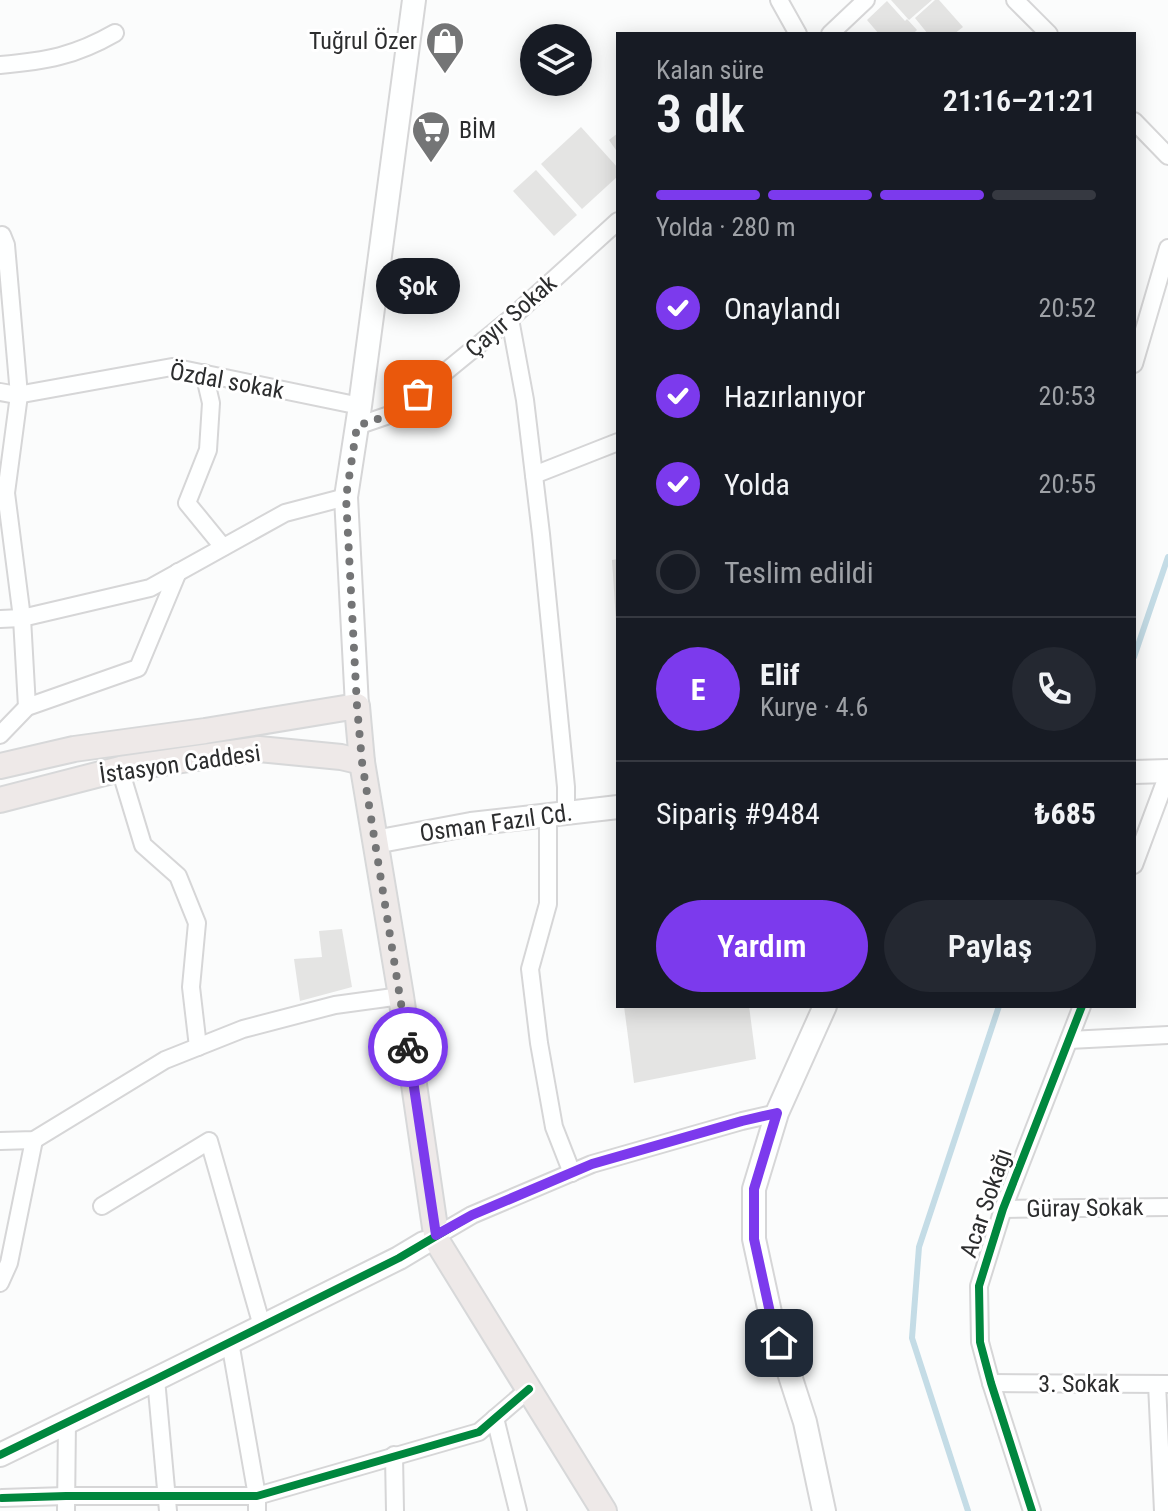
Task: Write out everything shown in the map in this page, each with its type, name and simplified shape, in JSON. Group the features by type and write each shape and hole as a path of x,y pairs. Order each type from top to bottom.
{"main road":[{"path":"357,706 362,762 401,996 430,1239 437,1241 604,1511"},
{"name":"İstasyon Caddesi","path":"0,766 74,749 357,706"},
{"name":"İstasyon Caddesi","path":"0,800 120,769 259,749 362,762"}],"street":[{"path":"357,706 346,497 414,0"},
{"path":"779,0 797,32"},
{"path":"832,32 866,0"},
{"path":"1015,0 1047,32"},
{"path":"0,65 54,59 90,47 115,33"},
{"path":"1136,123 1168,156"},
{"name":"Çayır Sokak","path":"358,416 395,413 510,319 616,223"},
{"path":"2,235 6,245 19,395 3,493 22,618 27,707"},
{"path":"1136,357 1168,248"},
{"path":"510,319 525,400 534,475 566,787 557,814 548,904 530,969 554,1127 572,1173"},
{"name":"Özdal sokak","path":"0,392 19,395 172,367 358,416"},
{"path":"204,373 211,403 208,450 187,503 223,547"},
{"path":"534,475 616,443"},
{"path":"0,619 22,618 150,588 285,513 346,497"},
{"path":"0,735 27,707 138,668 178,572"},
{"path":"120,769 143,845 178,876 197,923 191,987 198,1047"},
{"path":"1136,857 1156,772"},
{"name":"Osman Fazıl Cd.","path":"375,842 471,824 616,807"},
{"path":"2,1139 34,1140 165,1060 243,1029 335,1005 401,996"},
{"path":"824,1008 777,1113 754,1189 754,1239 771,1317 805,1422 824,1511"},
{"name":"Acar Sokağı","path":"1032,1511 980,1342 979,1286 1003,1209 1081,1008"},
{"path":"1069,1040 1168,1035"},
{"path":"0,1455 399,1258 472,1215 592,1164 777,1113"},
{"path":"0,1283 9,1263 34,1140"},
{"path":"102,1206 209,1141 262,1326"},
{"name":"Güray Sokak","path":"1003,1209 1168,1207"},
{"path":"230,1342 257,1503"},
{"path":"156,1379 168,1503"},
{"name":"3. Sokak","path":"991,1383 1162,1384"},
{"path":"1162,1384 1163,1511"},
{"path":"2,1498 66,1503 257,1503 394,1455 479,1432 529,1389"},
{"path":"495,1418 518,1511"},
{"path":"66,1503 67,1421"},
{"path":"394,1455 395,1511"}],"building":[{"path":"891,0 932,0 909,20"},
{"path":"939,0 963,27 957,32 926,32 915,18"},
{"path":"887,1 917,30 877,32 867,20"},
{"path":"581,127 616,166 616,178 582,209 541,164"},
{"path":"616,135 616,150 609,140"},
{"path":"536,170 577,215 554,236 513,191"},
{"path":"616,559 616,621 612,560"},
{"path":"342,929 352,987 300,1001 294,959 322,957 319,931"},
{"path":"624,1008 749,1008 756,1059 634,1083"}],"waterway":[{"path":"1136,651 1168,557"},
{"path":"968,1511 912,1338 919,1247 998,1008"}],"cycle path":[{"path":"1032,1511 980,1342 979,1286 1003,1209 1081,1008"},
{"path":"0,1455 399,1258 472,1215 592,1164 777,1113"},
{"path":"2,1498 257,1496 479,1432 529,1389"}],"way so far":[{"path":"408,1047 362,762 346,497 357,426 395,413 418,394"}],"place":[{"name":"Tuğrul Özer","path":"445,75"},
{"name":"BİM","path":"431,164"},
{"name":"Şok","path":"418,394"}],"route":[{"path":"408,1047 436,1235 472,1215 592,1164 777,1113 754,1189 754,1239 779,1343"}]}
